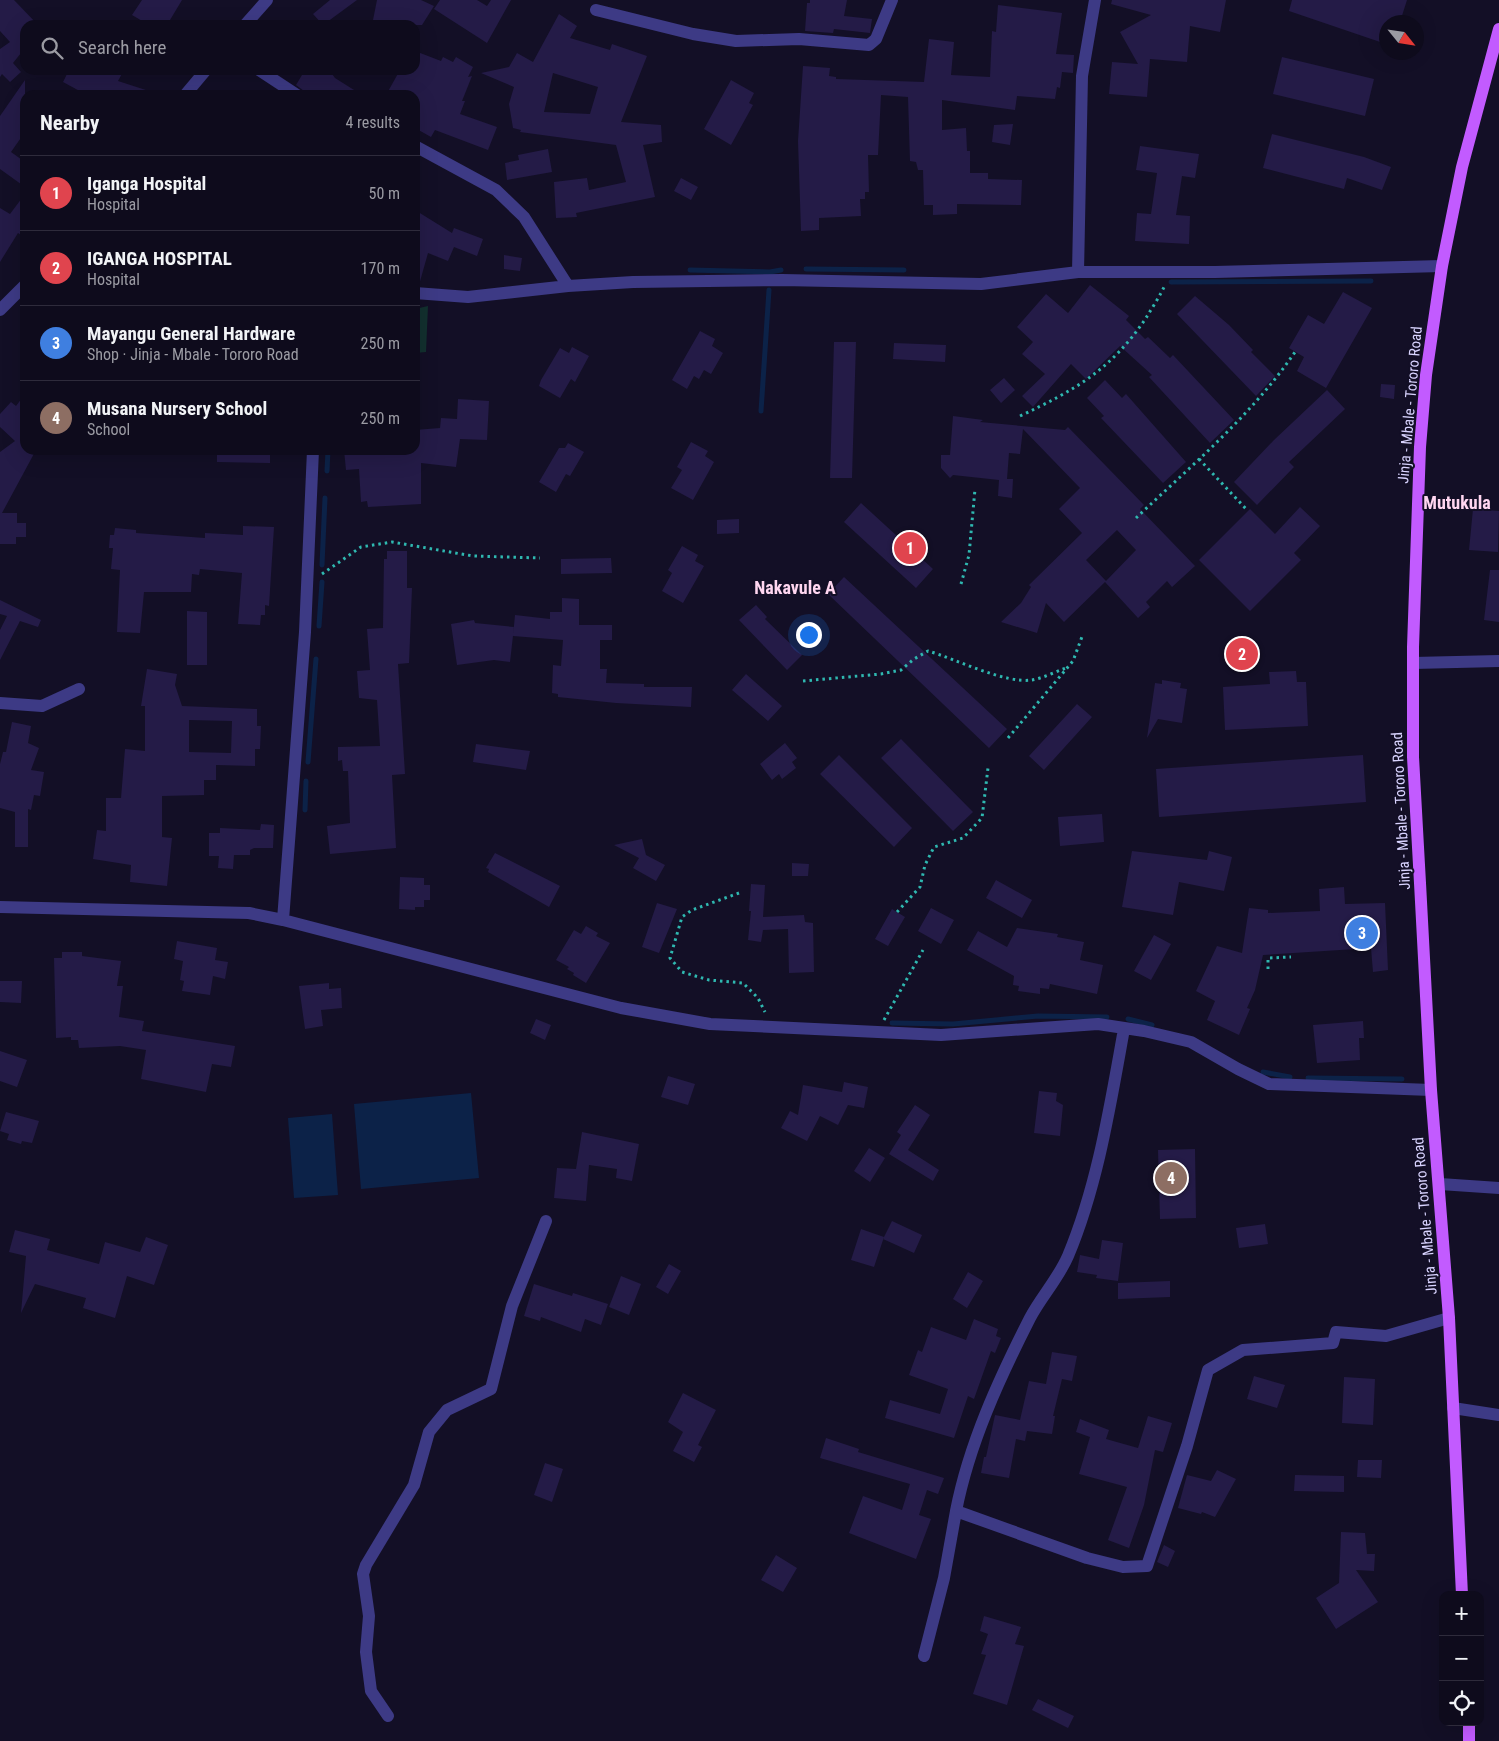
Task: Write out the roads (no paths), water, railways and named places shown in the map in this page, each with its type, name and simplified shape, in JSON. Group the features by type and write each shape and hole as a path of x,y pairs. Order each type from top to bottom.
{"main road":[{"name":"Jinja - Mbale - Tororo Road","path":"1462,1591 1449,1318 1440,1184 1431,1090 1413,756 1413,663 1420,447 1426,375 1442,266 1462,167 1499,32"},
{"path":"1468,1726 1469,1741"}],"street":[{"path":"249,20 267,0"},
{"path":"596,10 693,34 736,41 799,39 868,45 876,40 892,0"},
{"path":"1078,272 1082,76 1094,0"},
{"path":"189,90 202,75"},
{"path":"267,75 289,90"},
{"path":"420,149 496,190 524,217 568,286"},
{"path":"420,293 468,297 568,286 633,282 782,280 981,284 1078,272 1442,266"},
{"path":"0,310 20,290"},
{"path":"282,920 308,585 313,455"},
{"path":"1413,663 1499,661"},
{"path":"0,703 42,706 79,689"},
{"path":"0,907 249,913 621,1008 710,1024 941,1035 1031,1027 1098,1024 1124,1029 1144,1030 1191,1042 1269,1084 1431,1090"},
{"path":"924,1656 944,1578 962,1481 974,1441 1031,1316 1045,1297 1070,1249 1095,1177 1124,1029"},
{"path":"1440,1184 1499,1188"},
{"path":"388,1716 371,1691 366,1652 369,1616 364,1574 366,1565 414,1485 429,1432 447,1410 491,1389 512,1306 546,1221"},
{"path":"956,1512 1087,1558 1123,1567 1147,1566 1187,1446 1208,1370 1243,1350 1333,1343 1336,1332 1386,1336 1449,1318"},
{"path":"1453,1408 1499,1415"}],"water":[{"path":"471,1093 479,1178 361,1189 354,1104"},
{"path":"332,1114 338,1195 294,1198 288,1118"}],"waterway":[{"path":"806,269 904,270"},
{"path":"690,270 770,272 781,270"},
{"path":"1171,282 1371,281"},
{"path":"761,411 769,290"},
{"path":"327,471 328,455"},
{"path":"322,565 325,498"},
{"path":"319,626 322,582"},
{"path":"308,762 316,659"},
{"path":"305,810 306,781"},
{"path":"892,1023 953,1024 1038,1016 1107,1017"},
{"path":"1128,1019 1152,1025"},
{"path":"1263,1072 1290,1077"},
{"path":"1308,1078 1402,1079"}],"place":[{"name":"Iganga Hospital","path":"910,548"},
{"name":"IGANGA HOSPITAL","path":"1242,654"},
{"name":"Mayangu General Hardware","path":"1362,933"},
{"name":"Musana Nursery School","path":"1171,1178"}],"district":[{"name":"Mutukula","path":"1457,502"},
{"name":"Nakavule A","path":"795,587"}]}
